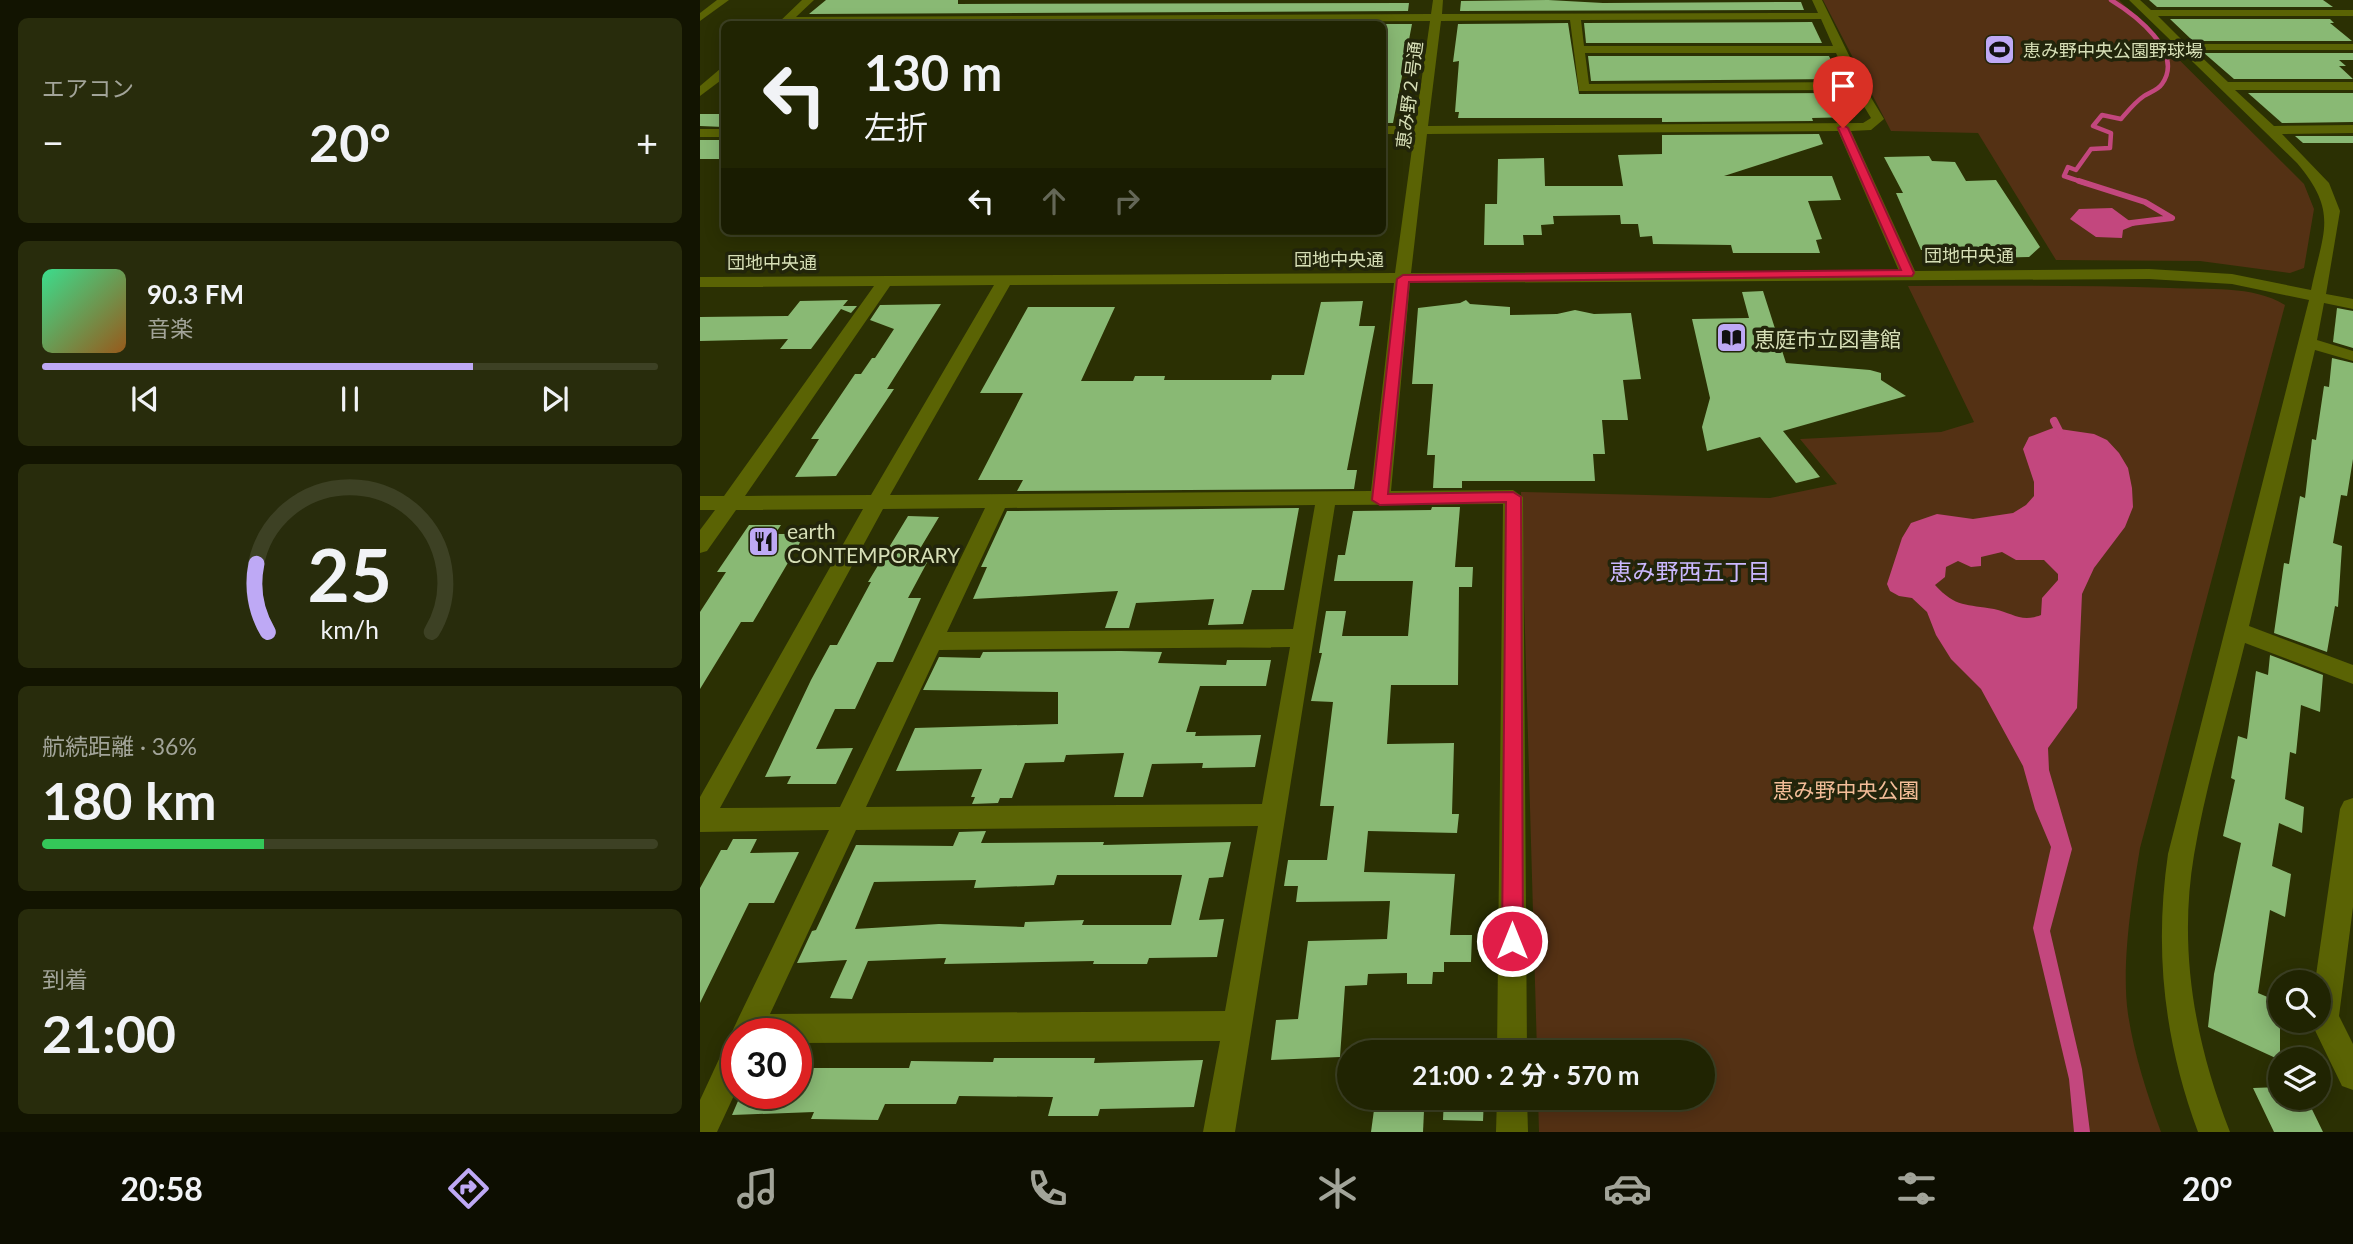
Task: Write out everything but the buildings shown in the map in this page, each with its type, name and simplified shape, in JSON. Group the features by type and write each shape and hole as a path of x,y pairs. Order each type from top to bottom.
{"street":[{"path":"700,18 724,0"},
{"path":"784,21 809,0"},
{"name":"恵み野２号通","path":"1380,500 1403,279 1438,0"},
{"path":"1499,18 1500,0"},
{"path":"1386,130 1866,127 1878,118 1858,86 1843,49 1817,0"},
{"path":"2141,7 2353,13"},
{"path":"2141,7 2270,130 2324,186 2333,211 2308,343 2181,854 2173,902 2173,956 2179,1021 2198,1093 2214,1132"},
{"path":"853,21 1133,17 1825,16"},
{"path":"1575,17 1583,88 1858,86"},
{"path":"2183,47 2353,47"},
{"path":"1578,50 1843,49"},
{"path":"700,92 721,74"},
{"path":"2224,86 2353,86"},
{"path":"700,92 721,92"},
{"path":"1843,128 1908,273"},
{"path":"2270,130 2353,129"},
{"path":"700,133 721,133"},
{"name":"団地中央通","path":"700,282 1403,279 1908,273 2194,275 2318,295 2353,304"},
{"path":"1005,280 877,501 700,820 1273,815"},
{"path":"700,546 728,502 885,281"},
{"path":"2308,343 2353,356"},
{"path":"700,503 998,503 1513,497 1512,1040"},
{"path":"1219,1132 1326,499"},
{"path":"754,1018 845,819 998,503"},
{"path":"2236,630 2353,675"},
{"path":"931,641 1301,638"},
{"path":"2353,809 2324,1018 2353,1075"},
{"path":"812,1037 1236,1026"},
{"path":"701,1132 721,1089"},
{"path":"1512,1110 1512,1132"}],"green space":[{"path":"1823,0 2119,0 2304,184 2314,209 2304,268 2290,273 2200,261 2056,260 1978,133 1891,131"},
{"name":"恵み野中央公園","path":"1908,286 2214,289 2259,294 2285,305 2140,848 2134,888 2128,931 2128,1014 2142,1074 2161,1132 1539,1132 1538,1110 1715,1110 1715,1040 1537,1040 1521,492 1770,498 1837,484 1800,439 1941,432 1974,422"}],"shaded area":[{"path":"2112,208 2135,225 2123,230 2122,238 2096,237 2070,219 2079,209"},
{"path":"2053,428 2094,434 2107,440 2128,468 2132,488 2133,507 2125,527 2094,568 2082,594 2077,708 2048,748 2049,770 2072,849 2050,931 2082,1069 2090,1132 2074,1132 2069,1079 2033,928 2051,847 2035,809 2023,766 1981,689 1951,659 1936,635 1927,612 1912,598 1890,591 1887,584 1902,538 1911,523 1937,514 1973,519 2013,513 2026,505 2034,496 2034,482 2023,449 2029,437","holes":["2002,552 2016,560 2044,560 2058,574 2058,580 2042,598 2041,615 2022,618 1994,609 1962,604 1949,598 1935,585 1945,577 1946,567 1958,561 1971,567 1981,566 1981,557"]}],"waterway":[{"path":"2079,181 2064,176 2068,167 2076,170 2091,149 2110,148 2111,133 2093,126 2102,115 2121,119 2141,98 2162,84 2167,72 2167,59 2154,35 2111,0"},
{"path":"2079,181 2145,202 2172,218 2123,224"},
{"path":"2079,181 2085,183"},
{"path":"2054,421 2061,435"}],"place":[{"name":"恵み野中央公園野球場","path":"2000,50"},
{"name":"恵庭市立図書館","path":"1731,338"},
{"name":"earth CONTEMPORARY","path":"764,542"}],"district":[{"name":"恵み野西五丁目","path":"1690,571"}],"route":[{"path":"1512,941 1513,497 1380,500 1403,279 1908,273 1843,128"}]}
